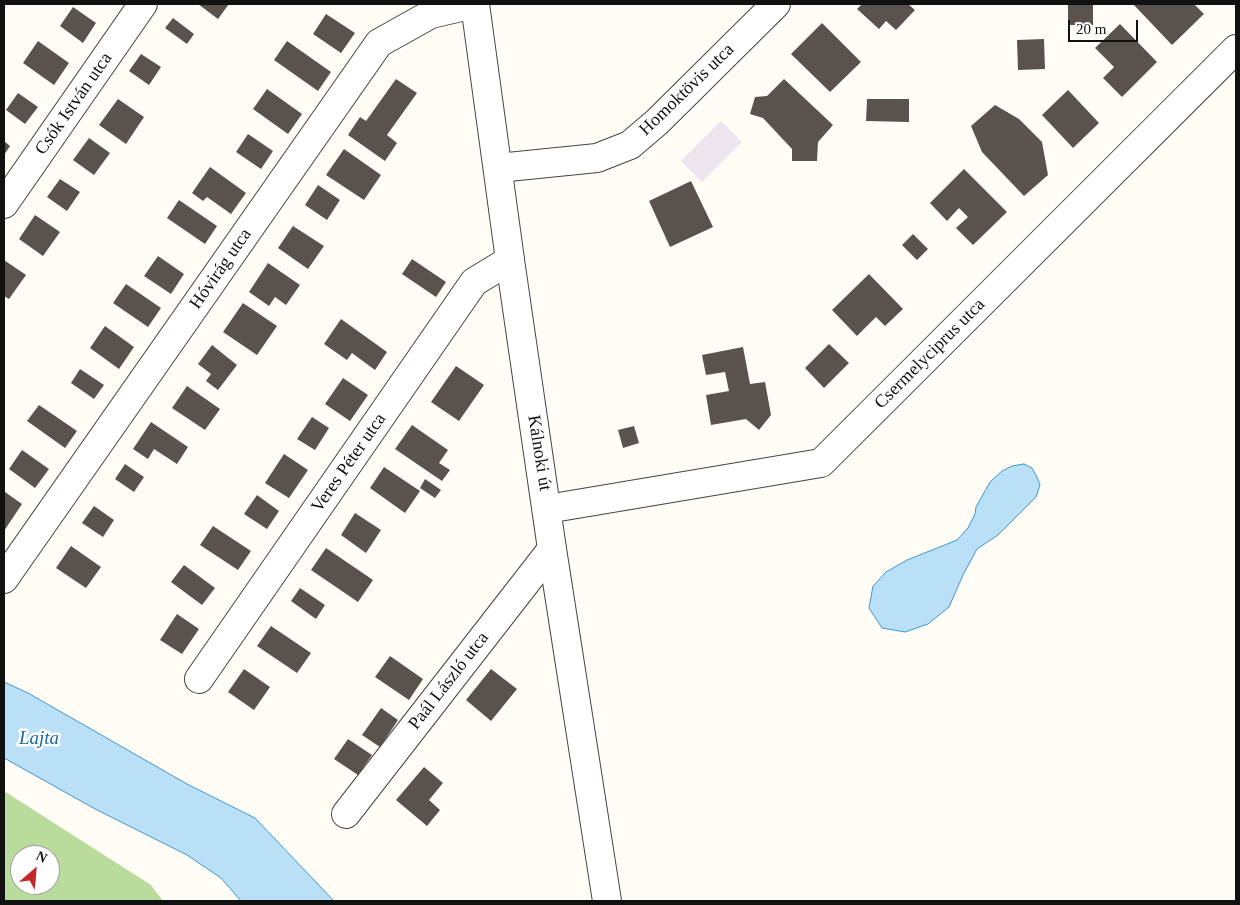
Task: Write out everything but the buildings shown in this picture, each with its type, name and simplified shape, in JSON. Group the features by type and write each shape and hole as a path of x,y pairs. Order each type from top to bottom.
{"street":[{"name":"Csók István utca","path":"4,204 143,4"},
{"name":"Kálnoki út","path":"474,4 552,549 607,901"},
{"name":"Hóvirág utca","path":"4,579 379,43 430,14 474,4"},
{"name":"Homoktövis utca","path":"498,168 597,158 630,145 657,122 776,4"},
{"name":"Csermelyciprus utca","path":"547,509 820,463 1236,49"},
{"name":"Veres Péter utca","path":"199,679 474,282 510,260"},
{"name":"Paál László utca","path":"346,814 552,549"}],"shaded area":[{"path":"721,121 742,142 702,182 681,161"}],"green space":[{"path":"4,791 151,885 163,901 4,901"}],"water":[{"path":"1024,464 1032,468 1040,485 1036,497 998,535 977,549 949,607 928,624 905,632 882,628 869,608 873,586 886,572 907,560 957,540 968,528 975,514 976,507 990,482 1002,471 1012,466"},
{"name":"Lajta","path":"4,682 28,693 187,784 255,818 334,901 241,901 221,878 187,855 97,810 4,758"}]}
